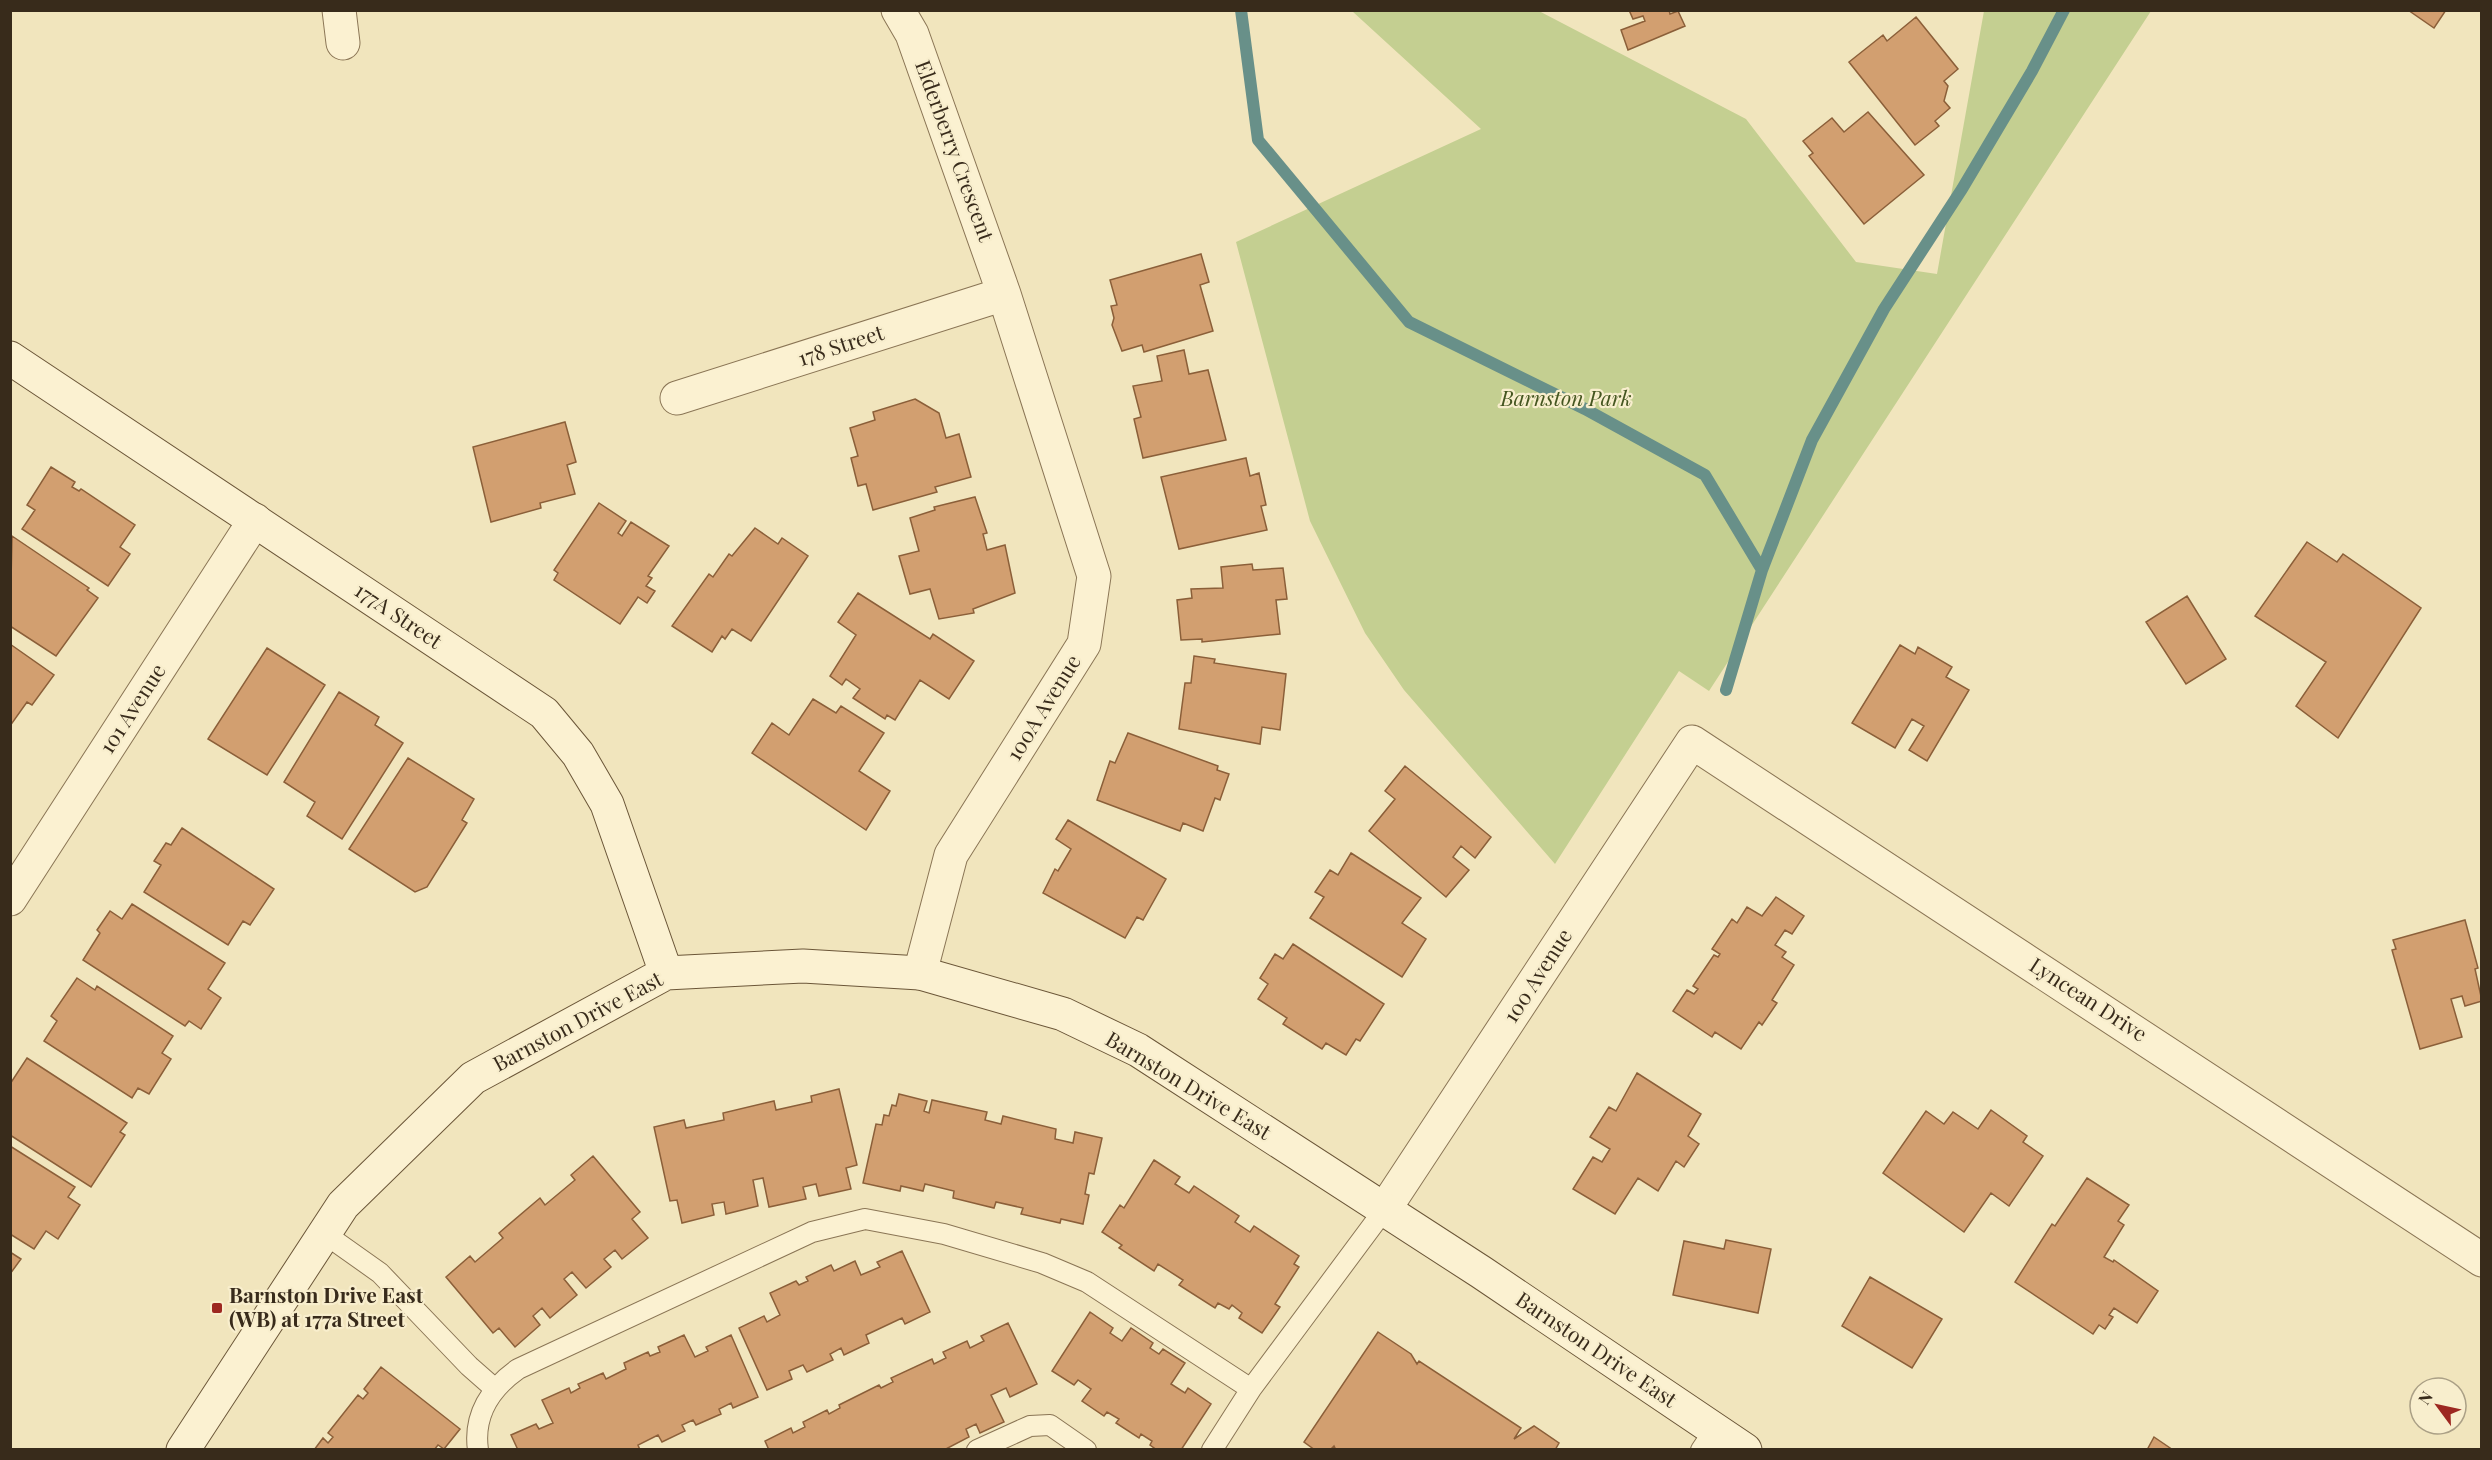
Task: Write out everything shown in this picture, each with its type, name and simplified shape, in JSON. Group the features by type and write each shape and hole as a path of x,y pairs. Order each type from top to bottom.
{"street":[{"path":"339,10 343,43"},
{"name":"Elderberry Crescent","path":"898,10 912,34 1004,294"},
{"name":"178 Street","path":"677,398 1004,294"},
{"name":"100A Avenue","path":"920,973 951,855 1084,644 1094,576 1004,294"},
{"name":"177A Street","path":"10,358 544,713 578,754 607,804 666,973"},
{"name":"101 Avenue","path":"10,899 255,520"},
{"name":"100 Avenue","path":"1384,1210 1692,742"},
{"name":"Lyncean Drive","path":"1692,742 2092,1002 2481,1260"},
{"name":"Barnston Drive East","path":"183,1449 344,1205 473,1078 666,973 803,966 920,973 1063,1014 1138,1050 1384,1210 1708,1439 1745,1449"}],"lane":[{"path":"1212,1449 1251,1389 1384,1210"},
{"path":"478,1449 479,1424 487,1397 494,1388 518,1369 812,1232 865,1219 944,1234 1042,1263 1087,1282 1251,1389"},
{"path":"325,1234 380,1273 469,1366 494,1388"},
{"path":"977,1449 1030,1426 1050,1425 1086,1449"}],"green space":[{"name":"Barnston Park","path":"1537,10 1746,119 1856,262 1937,274 1984,11 2151,11 1709,691 1679,671 1555,864 1404,690 1365,633 1310,521 1236,242 1481,129 1352,11"}],"building":[{"path":"1629,10 1669,10 1670,14 1678,11 1685,26 1628,50 1621,30 1645,21 1643,16 1633,19"},
{"path":"2408,10 2446,10 2434,28"},
{"path":"1916,17 1958,69 1944,81 1948,86 1944,101 1950,108 1935,121 1939,126 1915,145 1849,62 1883,35 1887,41"},
{"path":"1868,112 1924,175 1864,224 1809,156 1813,153 1803,141 1832,118 1844,132"},
{"path":"1201,254 1209,282 1200,285 1213,331 1144,352 1142,345 1122,351 1112,325 1114,318 1111,306 1117,305 1110,280"},
{"path":"1184,350 1189,374 1208,370 1226,440 1143,458 1134,419 1141,417 1133,386 1162,381 1157,356"},
{"path":"915,399 939,413 946,438 959,434 971,477 935,487 937,492 873,510 866,484 858,486 851,458 858,456 850,428 875,420 873,412"},
{"path":"565,422 576,462 567,465 575,494 540,503 541,508 491,522 473,447"},
{"path":"1246,458 1250,476 1259,473 1266,505 1261,506 1267,530 1179,549 1161,477"},
{"path":"51,467 75,482 72,487 79,491 81,489 135,525 120,547 130,554 108,586 22,529 35,510 27,505"},
{"path":"975,497 987,533 983,534 987,550 1005,545 1015,593 973,609 974,613 939,619 930,589 910,594 899,556 919,551 910,518 935,510 934,507"},
{"path":"599,503 626,521 618,533 622,536 631,522 669,546 648,576 652,578 646,586 655,591 647,603 638,597 620,624 554,580 558,573 554,570"},
{"path":"755,528 778,544 782,538 808,556 751,641 732,629 725,639 722,636 712,652 672,626 709,574 713,577 729,554 732,556"},
{"path":"12,536 89,588 87,590 98,598 56,656 10,626"},
{"path":"2307,542 2337,562 2343,554 2421,608 2338,738 2296,706 2326,662 2255,616"},
{"path":"1252,564 1253,570 1283,568 1287,599 1276,600 1280,634 1202,642 1202,639 1181,640 1177,600 1192,598 1191,589 1223,588 1221,567"},
{"path":"858,593 930,639 933,634 974,661 949,699 920,680 895,720 887,715 885,719 853,698 860,689 846,679 842,685 830,676 856,635 838,622"},
{"path":"2187,596 2226,659 2186,684 2146,622"},
{"path":"10,644 54,675 32,705 27,702 10,726"},
{"path":"1900,645 1915,654 1918,647 1952,667 1946,677 1969,690 1927,761 1909,750 1924,726 1912,719 1895,748 1852,723"},
{"path":"267,648 325,685 267,775 208,739"},
{"path":"1194,656 1215,659 1214,663 1286,674 1280,730 1262,727 1260,744 1179,729 1185,683 1191,683"},
{"path":"339,692 379,717 375,725 403,743 342,839 307,816 315,802 284,782"},
{"path":"813,699 836,713 841,706 884,733 859,771 890,791 866,830 752,753 772,723 789,735"},
{"path":"1128,733 1218,766 1217,770 1229,774 1220,800 1215,798 1203,831 1183,823 1180,831 1097,800 1110,761 1115,763"},
{"path":"408,758 474,799 462,820 467,823 427,887 415,892 349,849"},
{"path":"1405,766 1491,837 1475,858 1461,846 1453,857 1469,870 1446,897 1369,831 1395,799 1385,791"},
{"path":"1068,820 1166,879 1143,920 1137,917 1125,938 1043,893 1055,869 1058,871 1071,849 1056,839"},
{"path":"182,828 274,889 250,925 243,921 228,945 144,892 161,865 154,861 166,843 171,845"},
{"path":"1351,853 1421,898 1402,923 1426,939 1402,977 1310,918 1324,897 1315,892 1330,870 1338,875"},
{"path":"1776,897 1804,916 1792,934 1785,930 1775,945 1786,952 1782,957 1794,965 1772,1000 1777,1003 1762,1025 1759,1022 1741,1049 1715,1032 1712,1037 1673,1011 1687,990 1694,994 1698,989 1693,986 1714,955 1718,957 1720,954 1712,949 1732,919 1737,923 1747,907 1762,916"},
{"path":"132,904 225,963 208,989 221,998 201,1029 189,1021 185,1026 83,960 100,933 97,930 110,911 122,919"},
{"path":"2465,920 2478,968 2475,969 2482,1001 2465,1006 2462,996 2451,999 2462,1037 2420,1049 2392,950 2396,949 2393,940"},
{"path":"1293,944 1384,1004 1360,1041 1356,1039 1346,1055 1326,1043 1322,1049 1283,1024 1287,1018 1258,999 1268,984 1260,978 1275,954 1283,959"},
{"path":"77,978 95,990 97,986 173,1036 162,1053 171,1059 149,1094 138,1088 132,1098 44,1041 57,1021 51,1016"},
{"path":"27,1058 127,1123 120,1132 125,1135 91,1187 10,1135 10,1084"},
{"path":"1637,1073 1701,1114 1688,1136 1699,1144 1684,1167 1676,1161 1658,1191 1638,1178 1615,1214 1573,1189 1593,1157 1602,1162 1610,1149 1590,1137 1609,1107 1616,1111"},
{"path":"839,1089 857,1165 846,1168 851,1189 819,1196 816,1184 803,1187 806,1199 769,1207 763,1178 753,1180 758,1206 726,1214 724,1202 712,1204 714,1215 682,1223 677,1200 670,1201 654,1127 684,1120 686,1128 724,1120 723,1113 774,1101 776,1110 812,1102 811,1096"},
{"path":"899,1094 927,1101 924,1111 929,1113 932,1100 987,1112 985,1120 1001,1124 1003,1116 1056,1129 1055,1139 1073,1143 1075,1132 1102,1138 1094,1174 1089,1173 1085,1194 1089,1195 1083,1224 1061,1219 1060,1223 1021,1214 1023,1208 996,1202 994,1208 953,1198 954,1191 925,1184 923,1191 901,1186 900,1191 863,1183 876,1124 882,1125 884,1115 889,1116 892,1105 896,1106"},
{"path":"1991,1110 2027,1136 2023,1142 2043,1156 2009,1206 1991,1193 1964,1232 1883,1173 1926,1111 1944,1124 1953,1112 1978,1129"},
{"path":"10,1146 75,1187 68,1197 80,1205 58,1239 46,1231 34,1249 10,1234"},
{"path":"593,1156 640,1212 632,1219 648,1238 622,1259 615,1250 604,1259 611,1267 586,1288 572,1272 564,1279 577,1295 550,1318 542,1308 533,1316 540,1325 515,1347 499,1328 493,1333 446,1277 470,1256 475,1262 503,1238 499,1233 540,1198 545,1205 575,1180 571,1175"},
{"path":"1154,1160 1180,1177 1175,1184 1189,1193 1194,1186 1239,1216 1235,1222 1250,1232 1254,1226 1299,1256 1294,1264 1299,1267 1275,1304 1280,1307 1262,1333 1239,1318 1242,1313 1232,1305 1229,1309 1218,1303 1215,1308 1179,1285 1183,1280 1158,1264 1154,1271 1119,1248 1122,1245 1102,1232 1120,1205 1124,1208"},
{"path":"2087,1178 2129,1205 2118,1221 2124,1225 2104,1257 2113,1262 2114,1260 2158,1291 2137,1323 2114,1308 2109,1315 2113,1317 2105,1329 2099,1325 2093,1334 2015,1282 2052,1224 2055,1226"},
{"path":"1726,1240 1771,1249 1758,1313 1673,1295 1684,1241 1724,1249"},
{"path":"902,1251 930,1312 905,1324 902,1318 866,1335 869,1343 844,1355 841,1348 830,1354 833,1360 807,1372 803,1365 789,1371 792,1379 767,1390 739,1328 764,1316 767,1322 780,1315 770,1293 796,1281 799,1285 808,1281 806,1277 831,1265 834,1271 855,1261 861,1275 880,1267 877,1262"},
{"path":"10,1252 21,1259 10,1274"},
{"path":"1870,1277 1942,1319 1912,1368 1842,1326"},
{"path":"1090,1312 1113,1328 1110,1333 1122,1341 1131,1328 1153,1343 1150,1348 1159,1354 1163,1349 1185,1363 1171,1384 1185,1393 1188,1388 1211,1404 1181,1450 1157,1450 1150,1445 1152,1441 1141,1434 1139,1438 1116,1423 1119,1419 1107,1412 1104,1416 1082,1401 1091,1389 1078,1380 1074,1385 1052,1371"},
{"path":"1008,1323 1037,1384 1010,1397 1006,1388 991,1395 1004,1422 980,1433 976,1424 966,1429 969,1437 944,1450 769,1450 765,1441 791,1428 793,1433 805,1427 803,1422 827,1410 829,1414 840,1408 839,1405 879,1385 881,1388 893,1382 891,1378 932,1359 934,1364 946,1358 943,1352 967,1341 970,1348 984,1341 981,1336"},
{"path":"1378,1332 1411,1354 1417,1364 1419,1361 1521,1428 1514,1439 1534,1426 1559,1443 1555,1450 1336,1450 1334,1446 1330,1450 1315,1450 1304,1442"},
{"path":"684,1335 695,1357 708,1351 706,1347 731,1335 758,1397 733,1408 731,1403 719,1409 721,1414 696,1425 693,1420 682,1425 685,1431 662,1442 658,1435 638,1445 640,1450 518,1450 511,1435 536,1424 539,1429 553,1423 542,1400 569,1388 571,1393 580,1388 578,1384 603,1373 606,1379 626,1369 624,1363 648,1352 650,1356 660,1352 658,1347"},
{"path":"381,1367 460,1429 444,1449 438,1445 434,1450 314,1450 323,1438 328,1443 333,1437 328,1433 358,1395 363,1399 368,1393 364,1389"},
{"path":"2154,1437 2173,1450 2147,1450"}],"waterway":[{"path":"1241,10 1258,140 1409,322 1585,409 1705,475 1762,570"},
{"path":"1726,690 1762,570 1812,440 1884,309 1962,189 2032,71 2064,10"}],"place":[{"name":"Barnston Drive East (WB) at 177a Street","path":"217,1308"}]}
